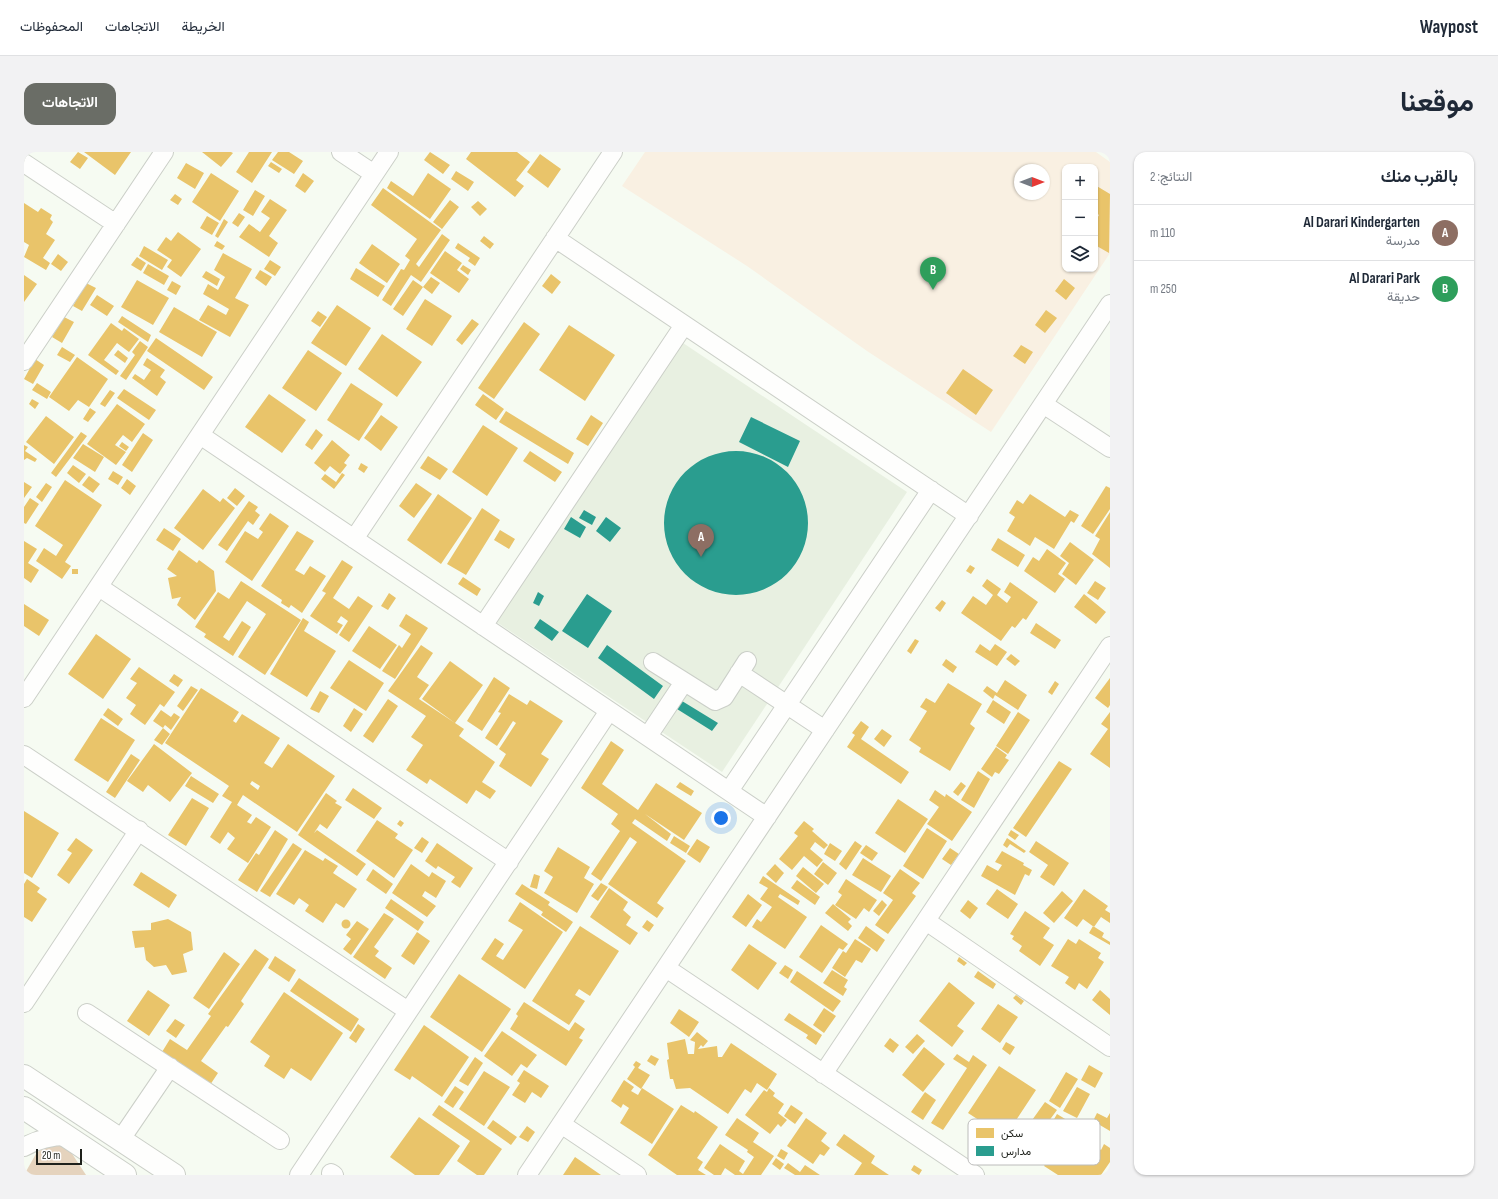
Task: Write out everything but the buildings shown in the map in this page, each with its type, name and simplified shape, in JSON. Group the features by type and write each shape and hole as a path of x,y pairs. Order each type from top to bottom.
{"main road":[{"path":"24,1076 174,1175"},
{"path":"24,1108 125,1175"}],"street":[{"path":"25,359 164,152"},
{"path":"341,152 374,174"},
{"path":"24,698 389,152"},
{"path":"354,539 613,152"},
{"path":"24,163 116,224"},
{"path":"555,238 968,516"},
{"path":"527,1175 1110,304"},
{"path":"483,626 684,325"},
{"path":"1043,404 1110,448"},
{"path":"200,435 767,817"},
{"path":"729,791 931,490"},
{"path":"99,587 509,862"},
{"path":"823,1074 1110,646"},
{"path":"653,662 710,699 720,700 743,667 787,705 825,730"},
{"path":"648,736 684,682"},
{"path":"299,1175 609,711"},
{"path":"24,754 408,1011"},
{"path":"24,1003 139,830"},
{"path":"926,921 1110,1047"},
{"path":"666,968 975,1175"},
{"path":"87,1013 280,1140"},
{"path":"121,1139 170,1067"},
{"path":"561,1124 638,1175"},
{"path":"24,1147 37,1140 52,1136 67,1136"}],"shaded area":[{"path":"645,152 1096,152 1110,162 1110,253 1098,271 1098,164 1062,164 1062,272 1097,272 991,432 867,351 747,266 622,186"},
{"path":"680,341 907,492 722,772 495,621"},
{"path":"53,1145 67,1146 86,1175 24,1175 37,1152"}],"place":[{"name":"Al Darari Park","path":"933,290"},
{"name":"Al Darari Kindergarten","path":"701,557"}]}
